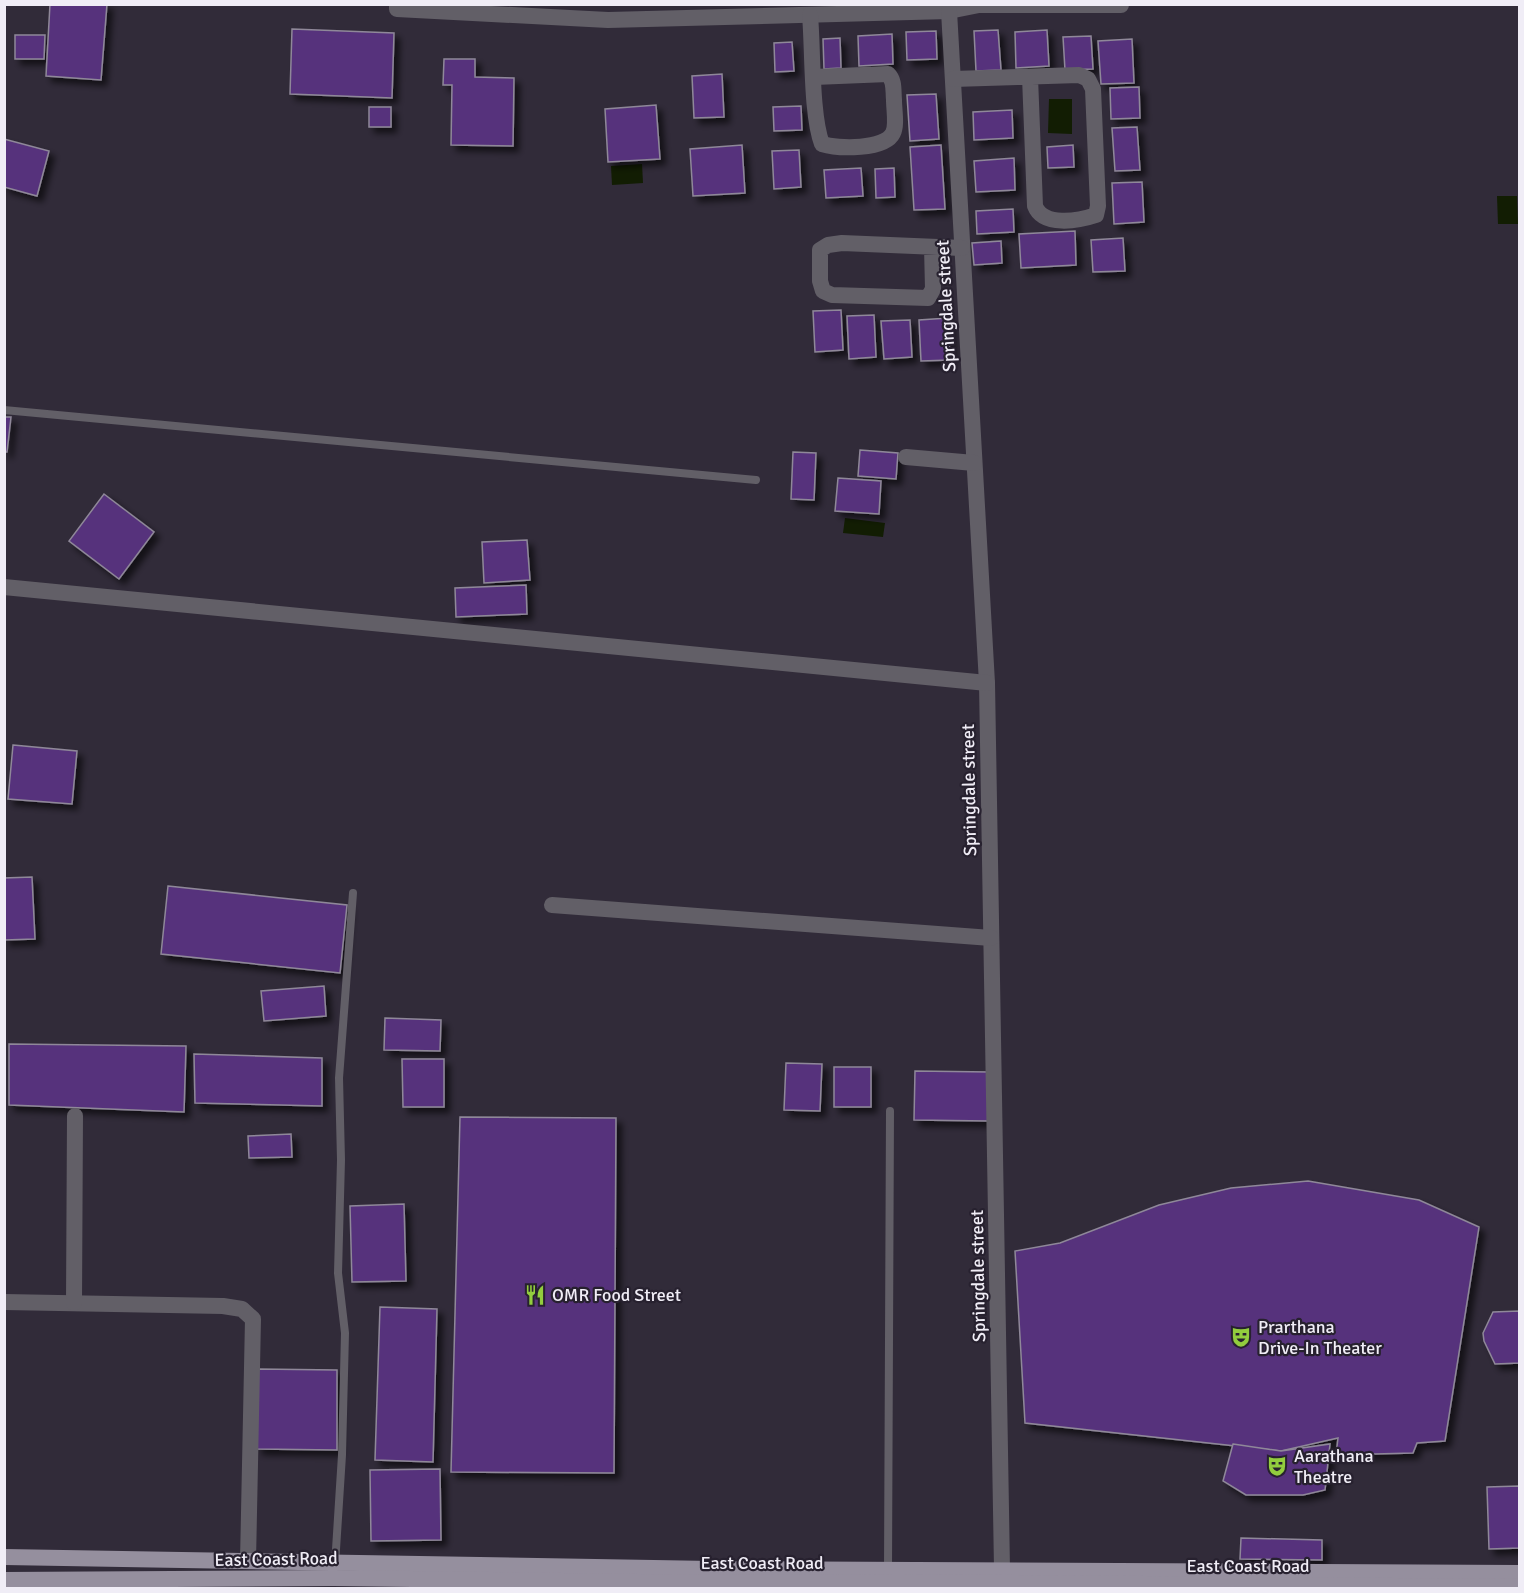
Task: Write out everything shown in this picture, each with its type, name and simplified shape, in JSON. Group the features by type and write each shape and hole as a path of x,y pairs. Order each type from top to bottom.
{"main road":[{"name":"East Coast Road","path":"4,1557 248,1561 483,1584 1520,1587"},
{"name":"East Coast Road","path":"4,1580 119,1584 334,1570 1002,1569 1520,1573"}],"street":[{"path":"397,4 397,9 533,10 608,20 949,11 979,5 1121,5"},
{"name":"Springdale street","path":"949,11 987,683 1002,1569"},
{"path":"810,15 814,77 818,134 822,144 833,148 879,145 889,140 894,131 893,83 888,74 814,77"},
{"path":"953,79 1079,75 1088,79 1093,89 1098,206 1096,215 1086,218 1047,220 1038,214 1035,206 1030,77"},
{"path":"932,247 933,289 928,298 832,295 823,291 820,281 820,250 828,245 842,243 962,248"},
{"path":"906,457 974,463"},
{"path":"4,587 987,683"},
{"path":"552,905 991,938"},
{"path":"74,1303 75,1116"},
{"path":"4,1302 223,1306 242,1309 253,1319 248,1561"}],"lane":[{"path":"4,410 756,480"},
{"path":"334,1570 342,1455 345,1333 338,1273 341,1160 339,1078 353,893"},
{"path":"888,1570 890,1111"}],"shaded area":[{"path":"1049,99 1072,99 1072,134 1048,133"},
{"path":"642,164 643,183 612,185 611,166"},
{"path":"1497,196 1517,196 1518,224 1498,224"},
{"path":"845,518 885,523 883,537 843,533"}],"building":[{"path":"50,4 107,4 101,80 46,76"},
{"path":"292,29 394,33 392,98 290,94"},
{"path":"998,30 1001,70 976,71 974,31"},
{"path":"1047,30 1049,66 1016,68 1015,32"},
{"path":"936,31 937,59 907,60 906,32"},
{"path":"892,34 893,64 859,66 858,36"},
{"path":"15,35 45,35 44,59 15,59"},
{"path":"1091,36 1093,69 1065,70 1063,37"},
{"path":"840,38 841,68 824,69 823,39"},
{"path":"1132,39 1134,83 1101,84 1098,41"},
{"path":"792,42 794,71 775,72 774,43"},
{"path":"444,59 475,59 475,77 514,78 513,146 451,145 452,85 443,85"},
{"path":"722,74 724,117 694,118 692,76"},
{"path":"1139,87 1140,118 1111,119 1110,88"},
{"path":"936,94 939,139 910,141 907,95"},
{"path":"656,105 660,159 608,162 605,109"},
{"path":"801,106 802,130 774,131 773,107"},
{"path":"369,107 391,107 391,127 369,127"},
{"path":"1012,110 1013,138 974,140 973,112"},
{"path":"1137,127 1140,170 1115,171 1112,128"},
{"path":"4,139 49,151 37,196 4,187"},
{"path":"742,145 745,193 693,196 690,149"},
{"path":"941,145 945,209 914,210 910,147"},
{"path":"1073,145 1074,167 1048,168 1047,147"},
{"path":"799,150 801,187 774,189 772,151"},
{"path":"1014,158 1015,190 976,192 974,161"},
{"path":"861,168 863,196 826,198 824,170"},
{"path":"894,168 895,197 876,198 875,169"},
{"path":"1142,182 1144,222 1114,224 1112,183"},
{"path":"1013,209 1014,232 977,234 976,211"},
{"path":"1075,231 1076,265 1021,268 1019,234"},
{"path":"1123,238 1125,271 1093,272 1091,240"},
{"path":"1001,241 1002,263 974,265 972,243"},
{"path":"841,310 843,350 815,352 813,311"},
{"path":"874,315 876,357 849,359 847,316"},
{"path":"948,318 950,360 921,361 919,320"},
{"path":"910,320 912,357 884,359 881,321"},
{"path":"4,417 11,417 7,452 4,452"},
{"path":"860,450 898,453 896,479 858,476"},
{"path":"793,452 816,453 814,500 791,499"},
{"path":"838,478 881,481 879,514 835,511"},
{"path":"104,494 154,532 119,579 69,541"},
{"path":"527,540 530,580 484,583 482,542"},
{"path":"526,585 527,614 456,617 455,588"},
{"path":"13,745 77,751 72,804 8,799"},
{"path":"32,877 35,939 4,940 4,878"},
{"path":"168,886 347,905 340,973 161,954"},
{"path":"324,986 326,1016 264,1021 261,991"},
{"path":"385,1018 441,1020 440,1051 384,1050"},
{"path":"9,1044 186,1046 184,1112 9,1105"},
{"path":"194,1054 322,1058 322,1106 195,1103"},
{"path":"402,1059 444,1059 444,1107 403,1107"},
{"path":"786,1063 822,1064 820,1111 784,1110"},
{"path":"834,1067 871,1067 871,1107 834,1107"},
{"path":"915,1071 990,1072 989,1121 914,1120"},
{"name":"OMR Food Street","path":"460,1117 616,1118 614,1473 451,1472"},
{"path":"291,1134 292,1157 249,1158 248,1136"},
{"name":"Prarthana Drive-In Theater","path":"1308,1181 1419,1200 1479,1227 1445,1441 1417,1443 1413,1453 1336,1455 1338,1438 1281,1451 1025,1423 1015,1251 1060,1243 1159,1205 1231,1188"},
{"path":"404,1204 406,1281 352,1282 350,1206"},
{"path":"380,1307 437,1309 433,1462 375,1460"},
{"path":"1519,1311 1520,1363 1495,1364 1484,1341 1483,1333 1493,1312"},
{"path":"257,1369 337,1370 337,1450 257,1449"},
{"name":"Aarathana Theatre","path":"1233,1444 1281,1451 1330,1444 1325,1490 1303,1495 1246,1495 1223,1481"},
{"path":"440,1469 441,1540 371,1541 370,1470"},
{"path":"1519,1486 1520,1548 1489,1549 1487,1487"},
{"path":"1241,1538 1322,1540 1322,1560 1240,1559"}],"place":[{"name":"OMR Food Street","path":"535,1295"},
{"name":"Prarthana Drive-In Theater","path":"1241,1337"},
{"name":"Aarathana Theatre","path":"1277,1466"}]}
